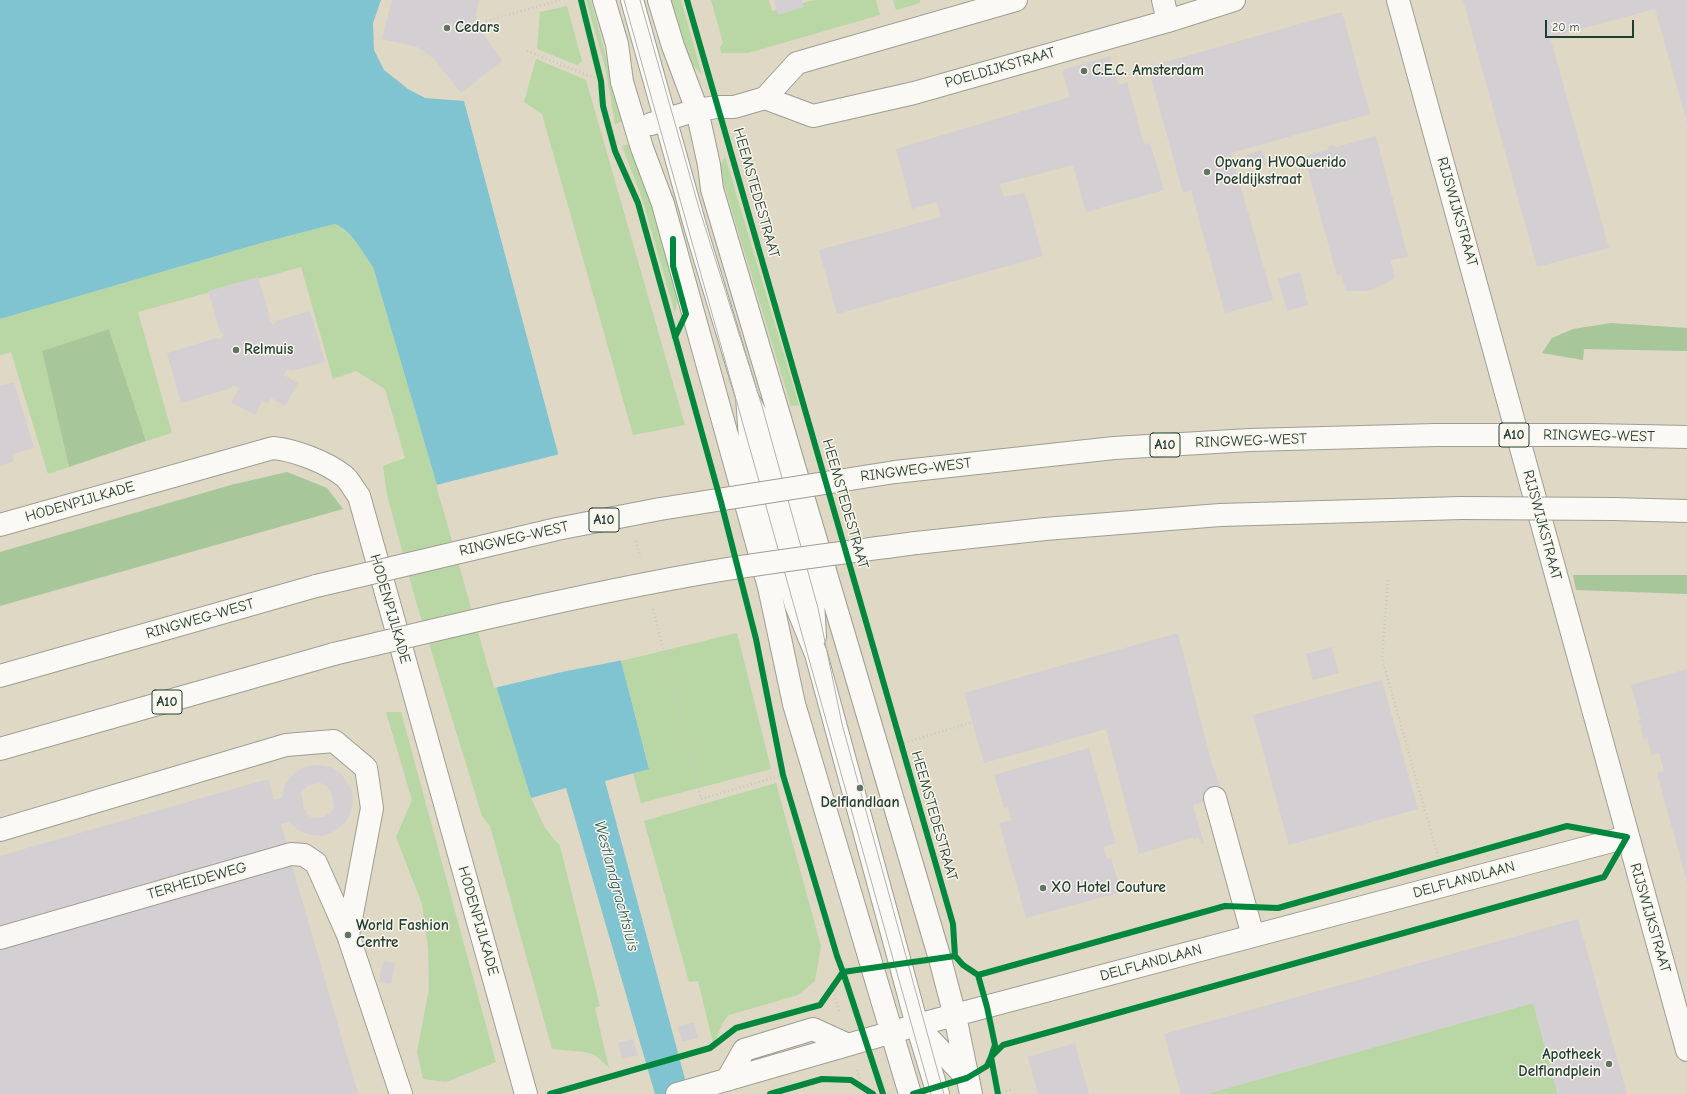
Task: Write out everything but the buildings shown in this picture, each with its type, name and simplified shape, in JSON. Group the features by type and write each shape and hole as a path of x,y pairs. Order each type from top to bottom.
{"main road":[{"path":"604,0 617,44 622,82 642,148 663,204 769,587 794,704 910,1094"},
{"path":"632,0 696,229 747,397 767,435 813,600 816,654 917,1025 938,1094"},
{"path":"660,0 673,46 697,110 709,165 712,189 940,959 955,1016 969,1086"},
{"path":"637,129 697,110 717,107 734,107 765,98 797,63 1016,0"},
{"path":"1163,0 1168,21"},
{"name":"POELDIJKSTRAAT","path":"765,98 813,116 914,93 1168,21 1234,0"},
{"name":"RIJSWIJKSTRAAT","path":"1398,0 1627,837 1687,1050"},
{"name":"RINGWEG-WEST","path":"0,676 316,586 564,528 660,509 895,472 1114,448 1250,440 1436,435 1592,435 1687,437"},
{"name":"HODENPIJLKADE","path":"0,525 273,448 288,450 317,461 344,476 359,496 526,1094"},
{"name":"A10","path":"0,749 334,654 508,613 715,571 916,543 1045,529 1220,515 1461,508 1687,510"},
{"path":"0,830 286,745 334,741 366,768 372,808 348,935"},
{"path":"1208,801 1246,938"},
{"name":"DELFLANDLAAN","path":"677,1094 917,1025 1627,837"},
{"name":"TERHEIDEWEG","path":"0,938 291,854 304,855 316,863 348,935 401,1094"},
{"path":"917,1025 969,1086"},
{"path":"910,1094 917,1025"}],"path":[{"path":"486,21 561,0"},
{"path":"527,51 601,81"},
{"path":"599,73 601,81"},
{"path":"634,534 641,563"},
{"path":"1388,580 1382,658 1439,862"},
{"path":"653,608 701,799 784,775"},
{"path":"900,744 972,722"},
{"path":"782,767 786,783"},
{"path":"1432,864 1447,859"},
{"path":"828,993 836,982"},
{"path":"851,1080 873,1094"},
{"path":"997,1086 997,1094 1011,1090"},
{"path":"862,1087 865,1094"}],"green space":[{"path":"586,0 591,0 623,121 615,124 606,71"},
{"path":"671,0 681,0 702,75 690,62"},
{"path":"711,0 769,0 772,11 815,0 876,0 880,15 748,53 721,53 720,47 723,43"},
{"path":"893,0 920,0 920,3 896,10"},
{"path":"567,6 582,61 577,65 537,49 540,12"},
{"path":"536,59 586,80 685,425 633,435 542,114 524,102"},
{"path":"630,144 646,186 678,298 675,313 642,198 622,146"},
{"path":"725,156 799,405 791,406 719,168"},
{"path":"335,224 352,237 373,267 496,686 531,798 545,828 560,846 600,1006 595,1008 609,1068 595,1055 585,1052 552,1049 490,826 482,816 415,598 387,495 383,466 405,458 385,389 356,371 333,379 301,267 138,312 172,433 146,441 109,329 42,351 69,467 48,474 11,352 0,355 0,319 261,243"},
{"path":"1611,323 1687,328 1687,351 1584,349 1583,360 1542,353 1552,338 1573,329"},
{"path":"109,329 146,441 69,467 42,351"},
{"path":"287,472 327,488 343,509 0,606 0,552 231,485"},
{"path":"1573,575 1687,575 1687,594 1576,590"},
{"path":"737,633 771,769 641,803 633,773 649,768 621,661"},
{"path":"386,712 401,712 496,1062 446,1082 423,1079 417,1052 429,989 428,948 422,904 396,837 412,800"},
{"path":"776,783 821,946 815,981 798,995 729,1015 724,1021 713,1043 698,981 689,982 644,821"},
{"path":"1533,1003 1558,1094 1206,1094"}],"water":[{"name":"Westlandgrachtsluis","path":"0,0 381,0 373,23 374,50 384,70 408,89 425,98 464,101 559,457 621,661 649,769 605,781 689,1094 655,1094 566,788 531,798 496,686 373,267 352,237 341,227 335,224 261,243 0,319"}],"pier":[{"path":"560,454 623,660 562,672 494,688 436,485"}],"tram line":[{"path":"624,0 931,1094"},
{"path":"640,0 699,208 762,406 818,608 842,724 944,1094"}],"cycle path":[{"path":"581,0 601,81 603,106 615,151 638,203 721,502 756,639 783,775 837,956 883,1094"},
{"name":"HEEMSTEDESTRAAT","path":"687,0 953,924 955,956 963,965 978,975 995,1045 991,1057 998,1094"},
{"path":"673,239 673,266 686,314 675,337"},
{"path":"913,1094 967,1078 987,1066 991,1057 1003,1045 1604,877 1627,837 1567,826 1278,908 1225,906 978,975"},
{"path":"550,1094 710,1048 736,1028 820,1005 843,972 955,956"},
{"path":"770,1094 822,1079 851,1080 873,1094"}],"place":[{"name":"Cedars","path":"447,28"},
{"name":"C.E.C. Amsterdam","path":"1084,71"},
{"name":"Opvang HVOQuerido Poeldijkstraat","path":"1207,172"},
{"name":"Relmuis","path":"236,350"},
{"name":"Delflandlaan","path":"860,788"},
{"name":"XO Hotel Couture","path":"1043,888"},
{"name":"World Fashion Centre","path":"348,935"},
{"name":"Apotheek Delflandplein","path":"1609,1064"}]}
